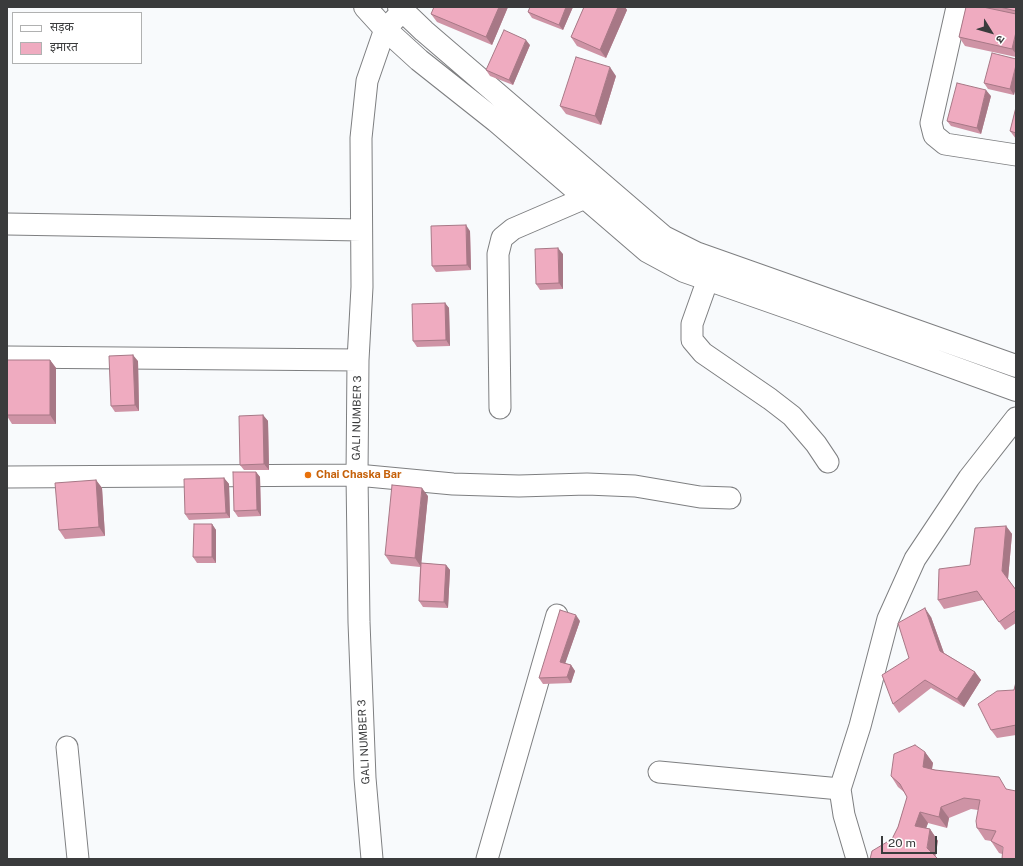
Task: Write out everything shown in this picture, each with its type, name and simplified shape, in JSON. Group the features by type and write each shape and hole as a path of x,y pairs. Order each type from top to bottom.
{"street":[{"path":"365,7 385,29 420,60 496,121 647,251 684,271 1016,390"},
{"path":"957,7 931,123 934,135 945,144 1016,155"},
{"path":"401,9 430,36 664,237 696,253 1016,366"},
{"name":"GALI NUMBER 3","path":"372,859 365,778 359,622 356,475 358,360 362,287 361,138 367,81 385,29 401,9"},
{"path":"500,408 498,254 502,238 513,229 585,198"},
{"path":"7,224 361,230"},
{"path":"708,280 692,324 692,340 703,354 770,399 792,416 816,444 828,462"},
{"path":"7,357 358,360"},
{"path":"857,859 844,815 840,789 860,726 888,619 915,559 969,478 1016,418"},
{"path":"7,477 356,475 453,484 519,486 587,484 635,486 700,497 730,498"},
{"path":"487,859 557,615"},
{"path":"67,747 78,859"},
{"path":"659,772 840,789"}],"building":[{"path":"434,7 499,7 486,37 431,14"},
{"path":"530,7 566,7 559,25 528,12"},
{"path":"584,7 618,7 600,50 571,37"},
{"path":"966,7 983,7 1016,14 1016,32 1012,49 959,37"},
{"path":"1000,7 1016,7 1016,11"},
{"path":"504,30 526,40 509,80 486,70"},
{"path":"992,53 1016,59 1010,89 984,83"},
{"path":"576,57 610,67 595,116 560,106"},
{"path":"957,83 986,90 977,128 947,121"},
{"path":"1016,107 1016,133 1010,131"},
{"path":"466,225 467,265 432,266 431,226"},
{"path":"558,248 559,283 536,284 535,249"},
{"path":"445,303 446,340 413,341 412,304"},
{"path":"133,355 135,405 111,406 109,356"},
{"path":"7,360 50,360 50,415 7,415"},
{"path":"263,415 264,464 240,465 239,416"},
{"path":"233,472 256,472 257,510 234,511"},
{"path":"224,478 226,513 185,514 184,479"},
{"path":"96,480 99,527 59,530 55,483"},
{"path":"392,485 422,488 415,558 385,555"},
{"path":"194,524 212,524 212,557 193,557"},
{"path":"1006,526 1002,571 1016,590 1016,610 999,622 977,591 938,600 939,569 970,565 975,528"},
{"path":"421,563 446,565 444,602 419,601"},
{"path":"925,608 940,651 975,672 957,699 925,680 893,704 882,675 909,658 898,623"},
{"path":"560,610 576,615 560,662 571,665 567,677 539,678"},
{"path":"1016,682 1016,725 991,730 978,704 997,691 1014,690"},
{"path":"915,745 925,752 923,767 935,770 999,777 1006,789 1016,791 1016,859 1002,859 1003,847 991,841 996,831 977,828 976,821 980,800 964,798 941,807 939,817 920,812 915,826 930,829 927,848 938,859 870,859 872,851 892,839 898,827 907,797 900,784 891,776 894,754"}],"place":[{"name":"Chai Chaska Bar","path":"308,475"}]}
